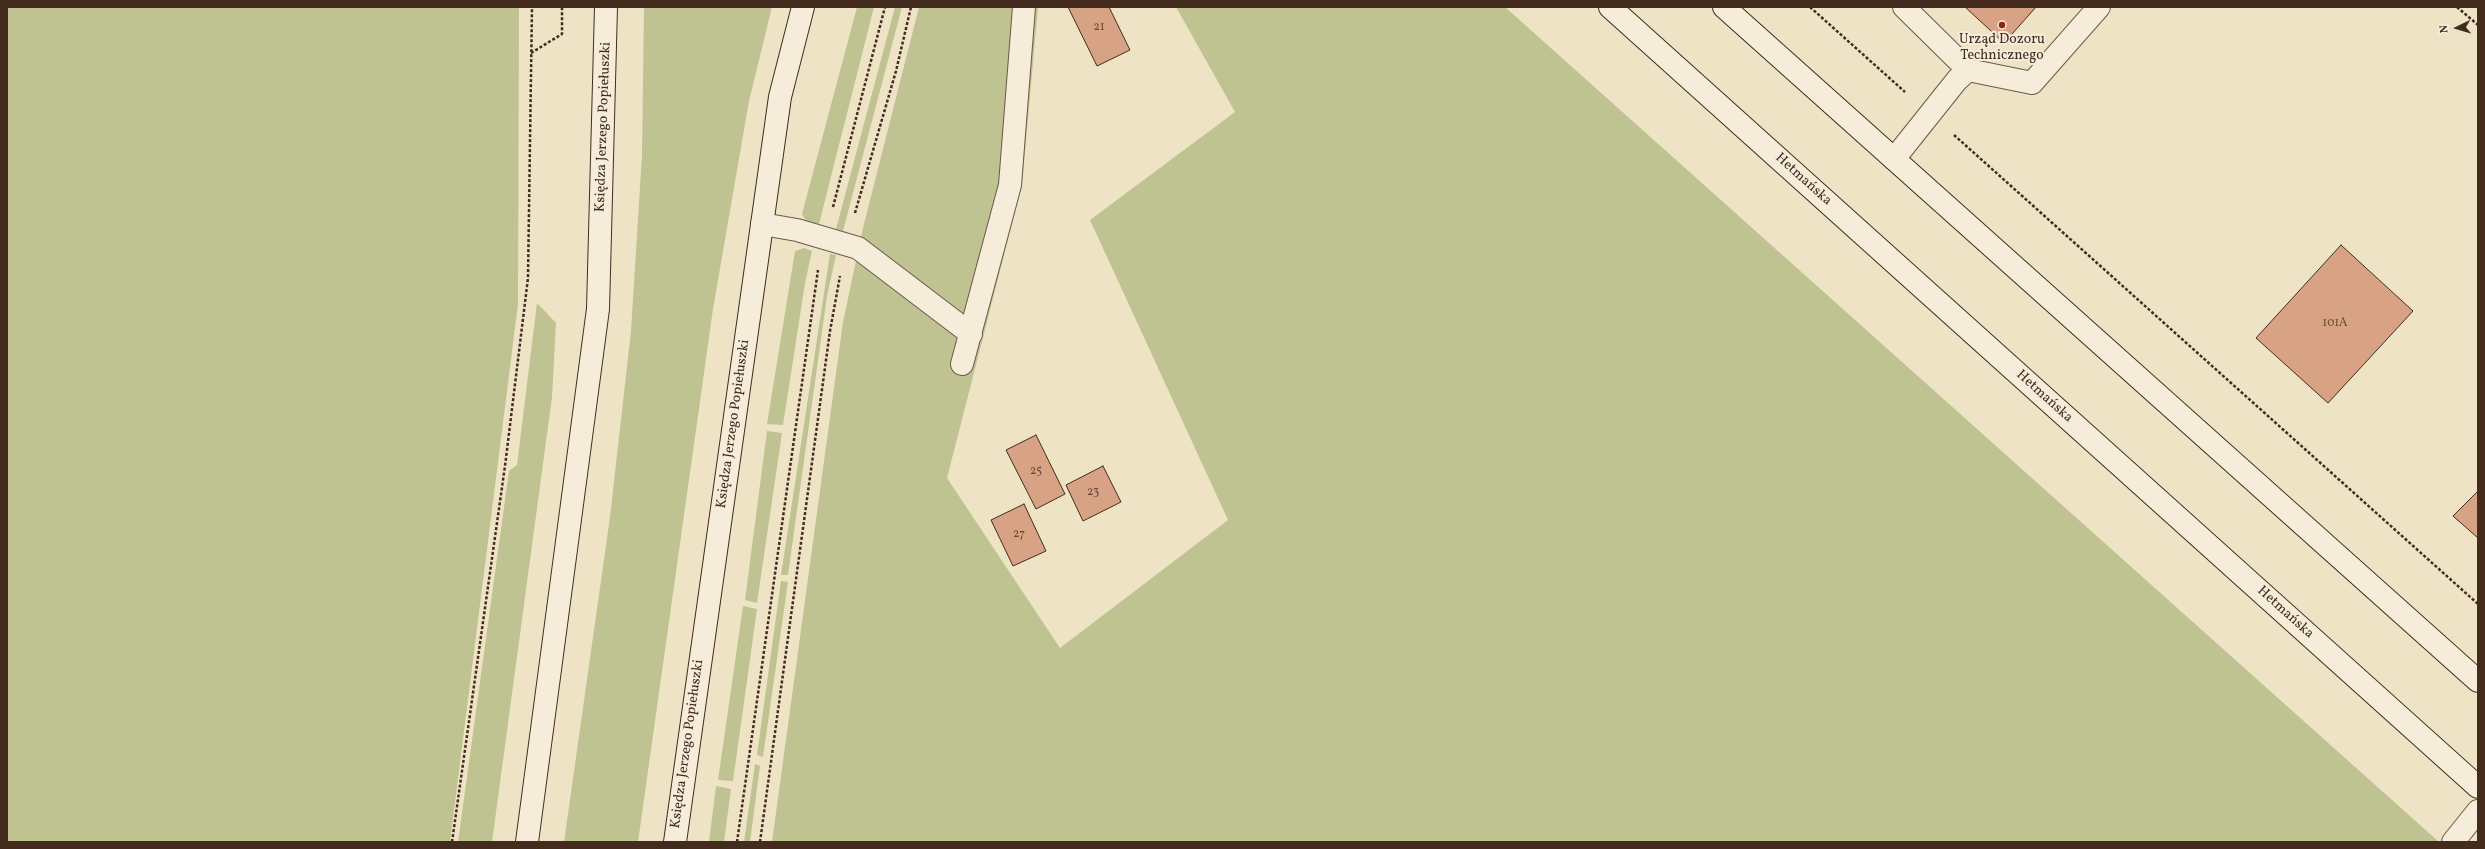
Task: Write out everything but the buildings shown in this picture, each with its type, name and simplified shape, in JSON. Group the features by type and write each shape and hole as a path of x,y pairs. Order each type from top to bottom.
{"main road":[{"name":"Księdza Jerzego Popiełuszki","path":"527,842 598,309 606,7"},
{"name":"Księdza Jerzego Popiełuszki","path":"675,842 780,97 803,7"},
{"path":"962,364 1010,185 1024,7"},
{"name":"Hetmańska","path":"1610,7 2478,786"},
{"path":"1724,7 2478,681"},
{"path":"1904,7 1968,70 2032,83 2099,7"},
{"path":"1894,159 1957,80 1968,70"},
{"path":"762,224 796,230 858,248 971,334"},
{"path":"2453,842 2478,811"}],"path":[{"path":"452,842 505,466 528,278 532,7"},
{"path":"531,54 562,34 562,7"},
{"path":"737,842 819,261 885,7"},
{"path":"760,842 830,331 846,245 896,72 911,7"},
{"path":"1810,7 2478,604"},
{"path":"2457,7 2478,25"}],"green space":[{"path":"7,7 519,7 518,304 450,842 7,842"},
{"path":"644,7 772,7 749,101 713,309 638,842 564,842 610,517 631,331 642,155"},
{"path":"857,7 874,7 819,224 806,221 802,214"},
{"path":"895,7 902,7 843,231 836,229"},
{"path":"919,7 1038,7 1022,185 947,478 1060,648 1228,520 1090,220 1235,112 1176,7 1505,7 2439,842 772,842 843,322 863,228"},
{"path":"804,248 812,251 805,283 783,425 767,424 795,251"},
{"path":"830,254 836,255 827,296 788,575 781,575"},
{"path":"537,303 556,323 552,397 492,842 458,842 509,471 517,465"},
{"path":"767,431 782,433 757,603 745,600"},
{"path":"781,581 788,582 763,757 757,755"},
{"path":"743,606 757,609 733,781 718,780"},
{"path":"755,764 760,766 750,842 744,842"},
{"path":"716,786 731,789 724,842 709,842"}],"place":[{"name":"Urząd Dozoru Technicznego","path":"2002,25"}]}
